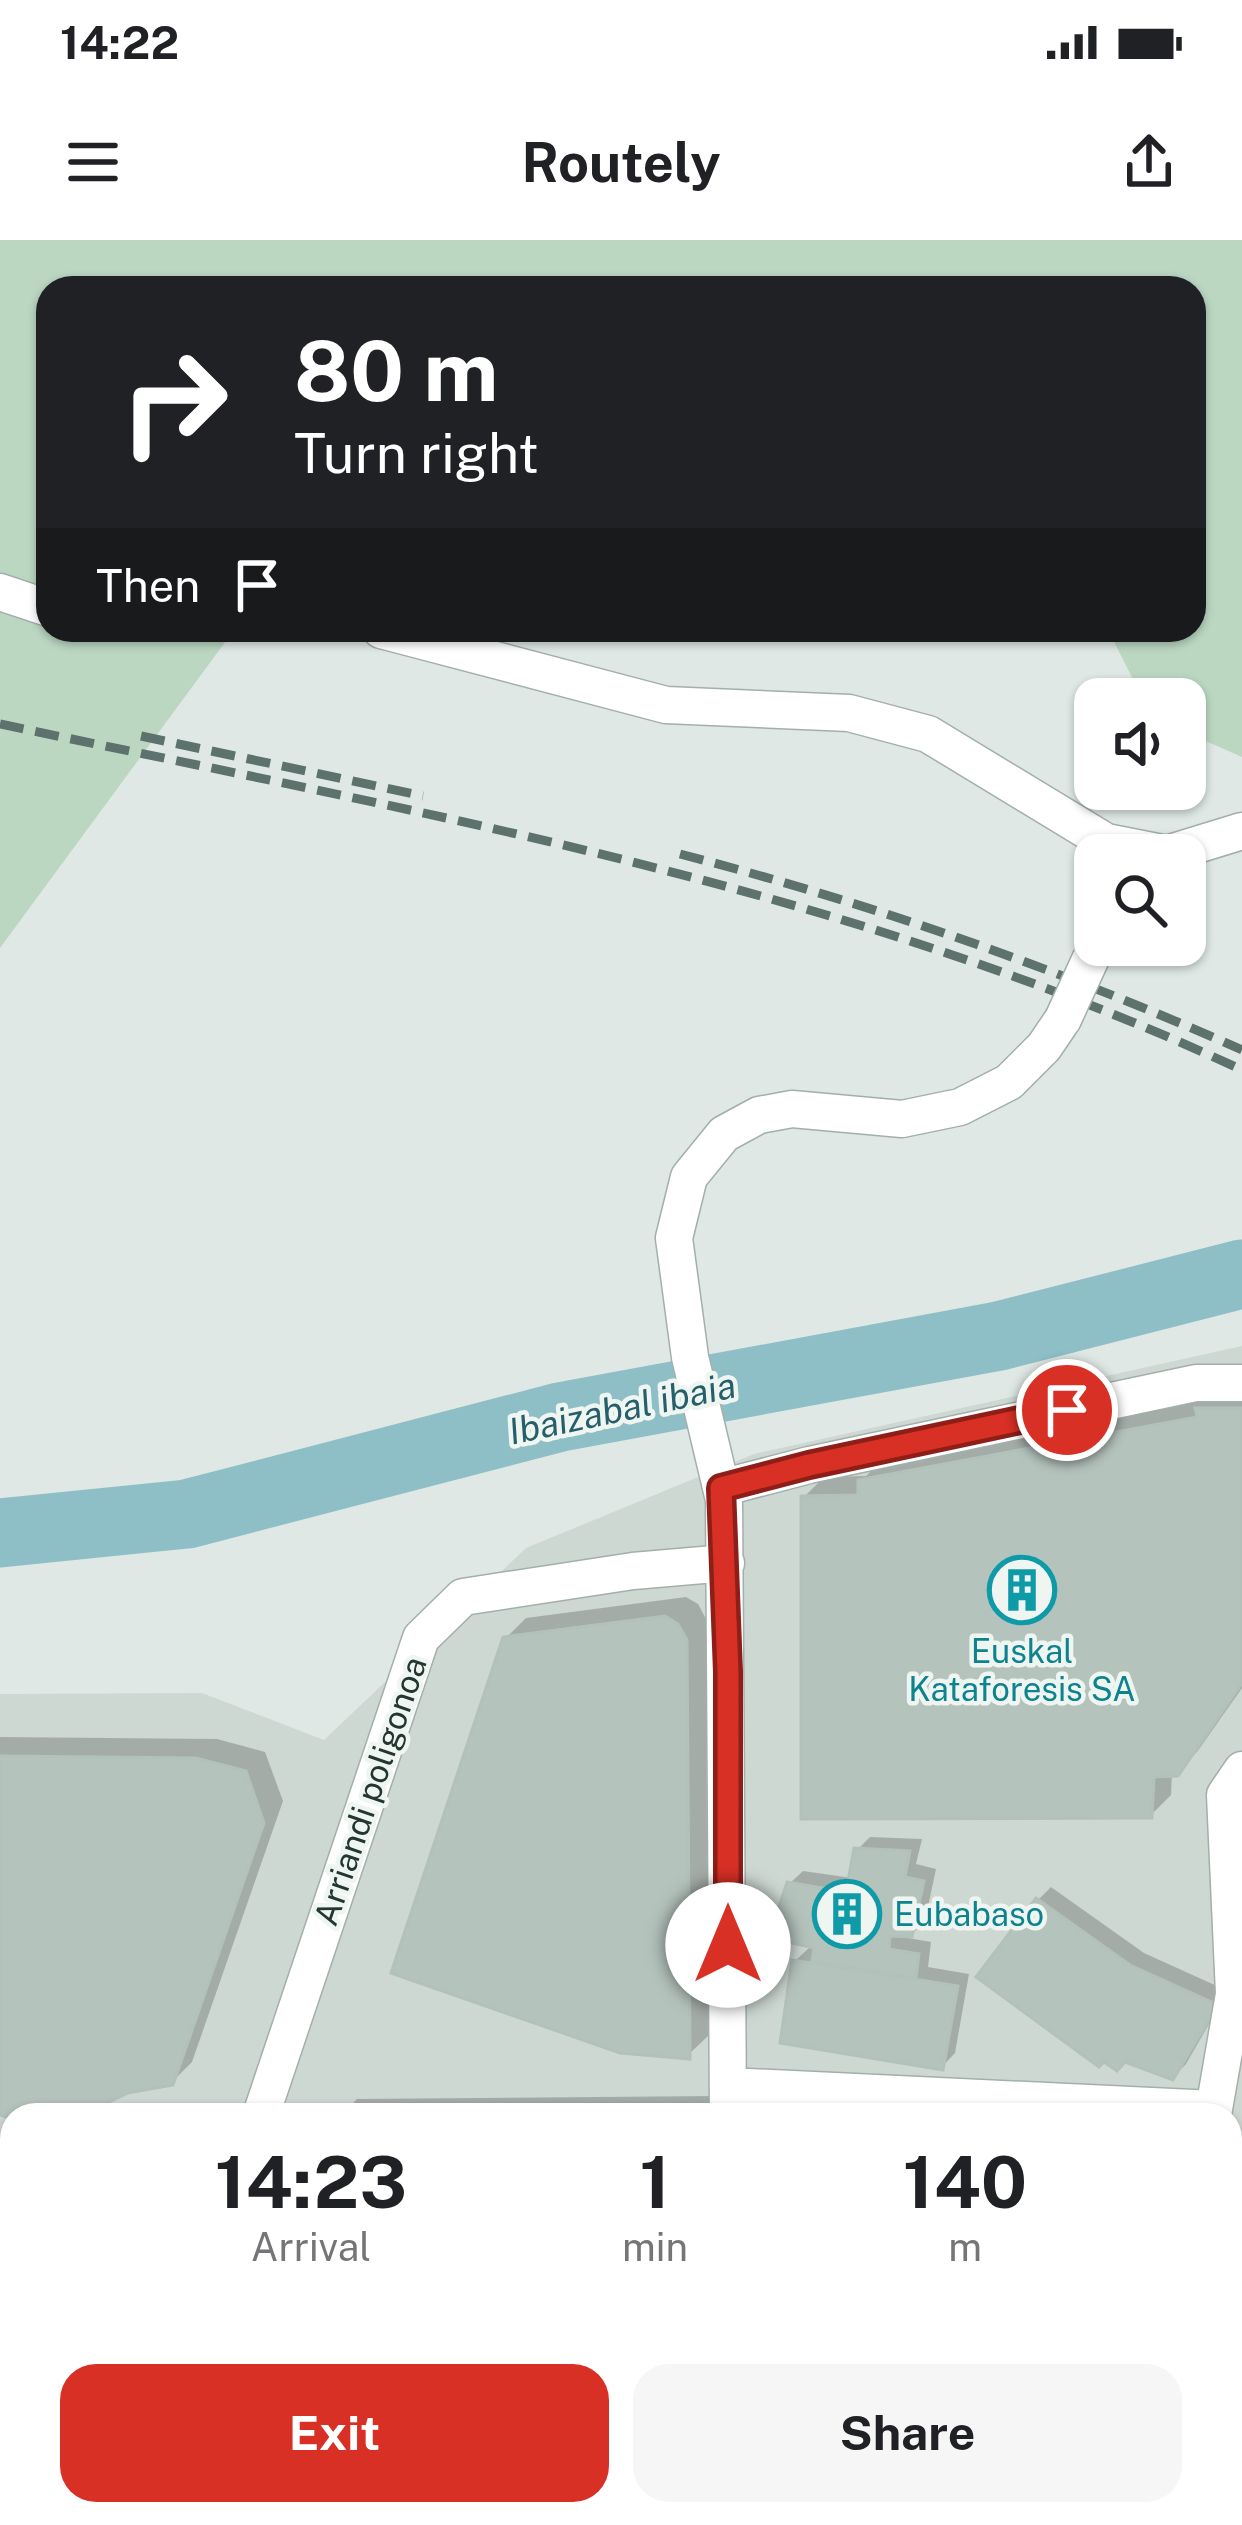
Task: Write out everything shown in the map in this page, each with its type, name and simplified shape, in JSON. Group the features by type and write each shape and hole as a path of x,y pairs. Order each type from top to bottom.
{"street":[{"path":"0,592 36,604"},
{"path":"427,642 666,705 849,713 928,734 1086,834"},
{"path":"1206,842 1242,830"},
{"path":"850,2103 728,2101 726,1563 721,1488 690,1357 674,1238 688,1177 724,1134 759,1115 792,1109 902,1119 960,1107 1009,1082 1044,1047 1088,966"},
{"path":"721,1488 1196,1383 1242,1383"},
{"name":"Arriandi poligonoa","path":"265,2103 421,1639 463,1597 633,1570 726,1563"},
{"path":"1215,2103 1234,1994 1225,1795 1242,1770"}],"shaded area":[{"path":"1242,1346 1242,2103 0,2103 0,1694 202,1693 324,1740 526,1548 754,1454"}],"green space":[{"path":"0,240 1242,240 1242,757 1206,741 1206,678 1132,678 1114,642 1206,642 1206,276 36,276 36,642 225,642 0,948"}],"building":[{"name":"Euskal Kataforesis SA","path":"1195,1408 1242,1408 1242,1683 1178,1776 1154,1777 1152,1818 801,1819 801,1496 858,1495 858,1480 1197,1417"},
{"path":"665,1616 678,1624 687,1640 690,2059 620,2053 391,1973 503,1637"},
{"path":"0,1756 196,1758 246,1771 264,1823 173,2085 128,2093 107,2103 0,2103"},
{"name":"Eubabaso","path":"854,1848 910,1851 905,1877 924,1881 912,1937 890,1936 889,1949 919,1954 916,1978 812,1961 814,1948 769,1938 787,1882 846,1892"},
{"path":"1036,1898 1130,1965 1218,2005 1173,2080 1125,2062 1117,2071 1104,2062 1099,2067 976,1977"},
{"path":"792,1960 958,1986 943,2070 780,2043"}],"waterway":[{"name":"Ibaizabal ibaia","path":"0,1533 187,1514 560,1417 999,1336 1242,1274"}],"railway":[{"path":"0,724 474,824 787,904 941,951 1093,1006 1242,1070"},
{"path":"141,736 423,796"},
{"path":"680,854 965,940 1242,1050"}],"place":[{"name":"Euskal Kataforesis SA","path":"1022,1590"},
{"name":"Eubabaso","path":"847,1914"}],"route":[{"path":"728,1945 728,1672 721,1488 1067,1410"}]}
